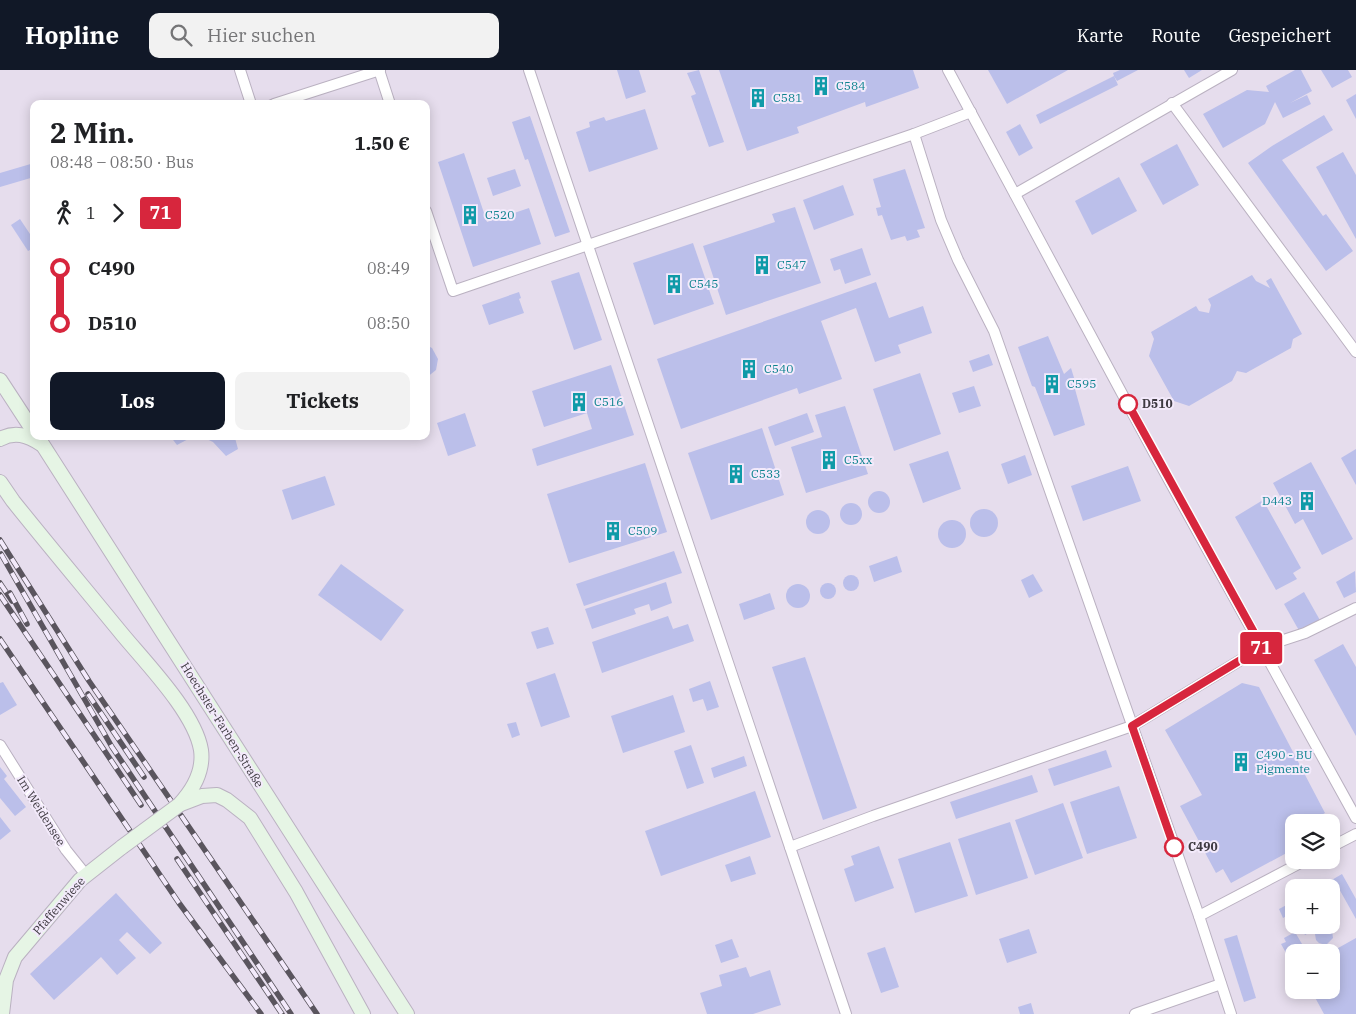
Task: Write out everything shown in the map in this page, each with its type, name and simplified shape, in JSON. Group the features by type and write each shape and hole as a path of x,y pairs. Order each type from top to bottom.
{"main road":[{"path":"0,380 30,426"},
{"path":"0,439 13,434 30,438"},
{"name":"Hoechster-Farben-Straße","path":"40,441 407,1014"},
{"name":"Pfaffenwiese","path":"0,482 13,501 169,692 185,715 196,736 201,751 199,770 193,794 86,874 15,958 10,965 6,980 2,1014"},
{"path":"193,794 223,797 250,818 296,892 363,1014"}],"street":[{"path":"240,70 250,100"},
{"path":"286,100 379,70 389,100"},
{"path":"529,70 846,1014"},
{"path":"948,70 1154,453 1356,818"},
{"path":"1015,194 1232,70"},
{"path":"1172,103 1356,352"},
{"path":"430,223 453,291 914,134 971,112"},
{"path":"914,134 941,220 958,260 994,331 1231,1014"},
{"path":"790,847 873,816 1132,726 1262,647 1305,633 1356,608"},
{"name":"Im Weidensee","path":"0,745 66,850 86,874"},
{"path":"1340,842 1356,834"},
{"path":"1198,916 1289,869"},
{"path":"1135,1014 1221,984"}],"building":[{"path":"617,70 639,70 646,92 626,99"},
{"path":"699,70 724,142 709,147 691,96 696,94 687,73"},
{"path":"719,70 913,70 919,88 866,107 865,102 797,127 799,133 747,151"},
{"path":"988,70 1068,70 1007,104"},
{"path":"1120,70 1138,70 1117,81 1113,73"},
{"path":"1184,70 1202,70 1189,78"},
{"path":"1295,70 1301,70 1312,91 1290,103 1307,95 1311,104 1283,118 1275,102 1265,124 1223,148 1203,114 1247,90 1269,92 1266,86"},
{"path":"1321,70 1348,70 1352,77 1332,88"},
{"path":"1114,76 1118,85 1040,124 1036,115"},
{"path":"1356,94 1356,119 1346,100"},
{"path":"645,109 658,149 589,172 576,132 590,127 589,122 604,117 606,121"},
{"path":"1324,115 1333,130 1282,160 1323,216 1326,214 1353,251 1326,271 1248,163 1272,146"},
{"path":"530,116 570,232 555,237 528,159 525,160 512,122"},
{"path":"1020,124 1033,148 1019,156 1006,132"},
{"path":"1177,144 1199,185 1163,205 1140,164"},
{"path":"1343,152 1356,175 1356,239 1316,167"},
{"name":"C520","path":"464,153 487,222 529,208 541,244 473,267 438,162"},
{"path":"30,164 30,178 0,187 0,173"},
{"path":"515,169 521,186 493,196 487,178"},
{"path":"905,169 925,228 917,230 920,237 907,241 905,236 891,240 882,215 878,216 876,208 881,207 873,179"},
{"path":"1119,177 1137,211 1092,235 1075,201"},
{"path":"843,185 854,215 814,230 803,200"},
{"name":"C547","path":"795,207 821,283 726,315 703,246 775,222 772,214"},
{"path":"20,219 30,234 30,250 28,251 11,225"},
{"name":"C545","path":"693,243 714,304 654,325 633,263"},
{"path":"862,248 871,275 845,284 840,269 834,271 830,259"},
{"path":"579,272 602,340 574,350 551,281"},
{"name":"D510","path":"1252,275 1256,281 1270,288 1266,281 1271,278 1302,334 1293,339 1291,348 1246,373 1237,371 1232,381 1189,406 1174,401 1149,356 1154,339 1151,332 1196,306 1199,311 1209,313 1211,305 1208,299"},
{"name":"C540","path":"876,282 889,318 923,306 932,333 898,345 901,353 875,362 856,308 821,321 842,379 799,394 797,388 681,429 657,359"},
{"path":"519,292 521,298 519,299 524,313 489,325 482,305"},
{"name":"C595","path":"1048,336 1064,374 1071,368 1085,425 1054,436 1035,387 1032,386 1018,347"},
{"path":"430,347 438,359 436,370 430,375"},
{"path":"989,354 993,365 973,372 969,361"},
{"name":"C516","path":"611,365 634,435 537,466 532,449 592,429 587,413 544,427 532,391"},
{"path":"920,373 941,434 894,451 873,389"},
{"path":"974,386 981,406 959,413 952,393"},
{"name":"C5xx","path":"845,406 868,474 806,493 791,447 822,437 815,415"},
{"path":"465,413 476,446 448,456 437,423"},
{"path":"807,413 814,432 775,446 768,427"},
{"name":"C533","path":"762,428 784,495 711,520 688,453"},
{"path":"173,440 186,440 177,445"},
{"path":"209,440 236,440 238,449 226,456"},
{"path":"1356,449 1356,485 1341,458"},
{"path":"948,451 961,489 923,503 909,464"},
{"path":"1025,455 1032,475 1008,484 1001,464"},
{"name":"D443","path":"1311,462 1353,539 1322,555 1303,519 1295,524 1273,483"},
{"path":"645,463 667,532 569,563 547,494"},
{"path":"1128,466 1141,501 1083,521 1071,486"},
{"path":"325,476 335,505 292,520 282,490"},
{"path":"879,491 887,494 890,502 887,510 879,513 871,510 868,502 871,494"},
{"path":"1263,500 1301,568 1293,573 1297,579 1276,590 1235,517"},
{"path":"851,503 859,506 862,514 859,522 851,525 843,522 840,514 843,506"},
{"path":"984,509 994,513 998,523 994,533 984,537 974,533 970,523 974,513"},
{"path":"818,510 827,513 830,522 827,531 818,534 809,531 806,522 809,513"},
{"path":"952,520 962,524 966,534 962,544 952,548 942,544 938,534 942,524"},
{"path":"674,551 682,573 584,606 576,584"},
{"path":"897,556 902,572 874,582 869,566"},
{"path":"341,564 404,610 381,641 318,595"},
{"path":"1355,571 1356,592 1344,598 1336,582"},
{"path":"1033,574 1043,591 1029,598 1021,580"},
{"path":"848,575 854,575 859,580 857,589 848,591 843,586 843,580"},
{"path":"666,582 672,603 651,611 649,604 634,609 636,614 592,629 585,609"},
{"path":"825,583 831,583 836,588 834,597 825,599 820,594 820,588"},
{"path":"798,584 807,587 810,596 807,605 798,608 789,605 786,596 789,587"},
{"path":"1304,592 1321,622 1301,634 1284,604"},
{"path":"770,593 775,609 744,620 739,604"},
{"path":"668,616 673,629 688,624 694,641 602,673 592,642"},
{"path":"548,627 554,644 537,649 531,632"},
{"path":"1343,644 1356,667 1356,736 1314,660"},
{"path":"805,657 857,808 823,820 772,667"},
{"path":"555,673 570,717 541,727 526,683"},
{"path":"710,681 719,707 707,711 703,699 693,702 689,689"},
{"path":"3,682 17,705 0,715 0,683"},
{"name":"C490 - BU Pigmente","path":"1242,683 1259,687 1325,813 1285,814 1285,854 1231,883 1223,869 1216,873 1180,806 1202,795 1165,730"},
{"path":"673,695 685,732 623,753 611,716"},
{"path":"516,722 520,735 512,738 507,724"},
{"path":"691,745 704,783 687,789 674,751"},
{"path":"1106,750 1112,767 1054,786 1048,769"},
{"path":"744,756 747,766 714,778 711,768"},
{"path":"0,767 7,776 4,779 26,807 15,816 0,798"},
{"path":"1032,775 1038,792 956,819 950,802"},
{"path":"1119,786 1137,838 1087,854 1070,802"},
{"path":"755,791 771,837 661,876 645,831"},
{"path":"1063,803 1083,858 1035,875 1015,820"},
{"path":"0,817 11,831 0,840"},
{"path":"1010,822 1028,878 976,895 958,839"},
{"path":"950,842 968,896 915,913 898,859"},
{"path":"879,846 894,888 855,902 844,869 854,865 851,856"},
{"path":"750,856 756,874 731,882 725,865"},
{"path":"1342,874 1356,899 1356,919 1340,891 1340,879 1333,879"},
{"path":"116,893 162,943 150,954 127,932 119,940 136,958 117,975 101,957 54,1000 30,974"},
{"path":"1285,906 1285,917 1283,918 1279,909"},
{"path":"1029,929 1037,953 1007,963 999,939"},
{"path":"1291,934 1296,934 1302,944 1285,944 1285,951 1281,944 1286,942 1284,938"},
{"path":"1315,934 1332,934 1333,938 1327,944 1319,943 1316,940"},
{"path":"1237,935 1256,998 1244,1002 1224,939"},
{"path":"1356,938 1356,1014 1324,1014 1316,999 1340,999 1340,947"},
{"path":"732,939 739,957 721,963 715,945"},
{"path":"885,947 899,987 881,993 867,953"},
{"path":"746,967 750,977 770,970 781,1005 753,1014 707,1014 700,993 722,986 719,975"},
{"path":"1031,1003 1034,1014 1020,1014 1018,1007"}],"railway":[{"path":"0,540 89,681 317,1014"},
{"path":"1,554 112,747 291,1014"},
{"path":"0,583 12,601"},
{"path":"10,593 27,624"},
{"path":"0,595 141,805"},
{"path":"0,639 179,903 261,1014"},
{"path":"88,694 144,777"},
{"path":"177,859 282,1014"}],"bus line":[{"name":"71","path":"1128,404 1262,647 1132,726 1174,847"}],"place":[{"name":"C584","path":"821,86"},
{"name":"C581","path":"758,98"},
{"name":"C520","path":"470,215"},
{"name":"C547","path":"762,265"},
{"name":"C545","path":"674,284"},
{"name":"C540","path":"749,369"},
{"name":"C595","path":"1052,384"},
{"name":"C516","path":"579,402"},
{"name":"D510","path":"1128,404"},
{"name":"C5xx","path":"829,460"},
{"name":"C533","path":"736,474"},
{"name":"D443","path":"1307,501"},
{"name":"C509","path":"613,531"},
{"name":"C490 - BU Pigmente","path":"1241,762"},
{"name":"C490","path":"1174,847"}]}
